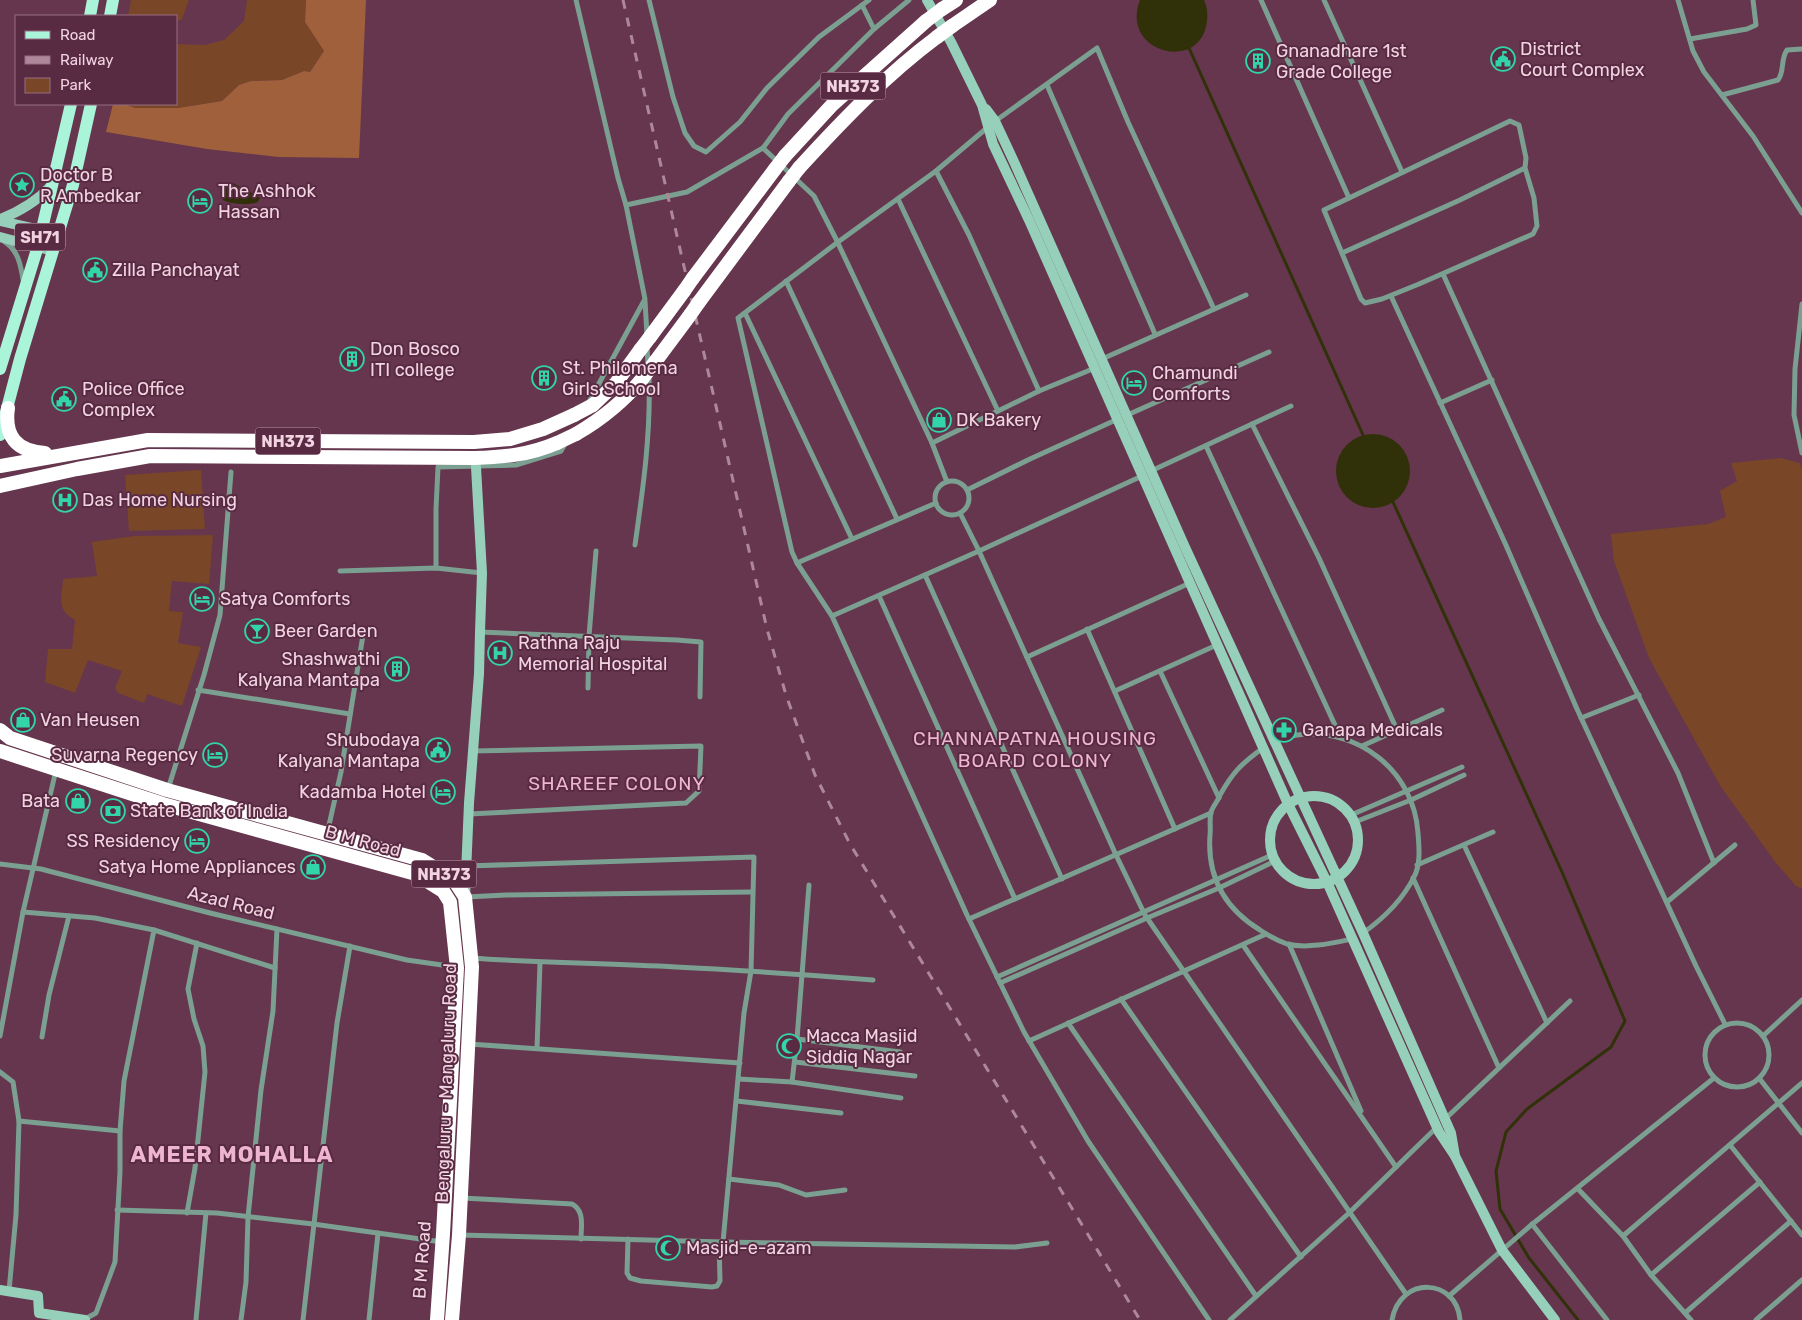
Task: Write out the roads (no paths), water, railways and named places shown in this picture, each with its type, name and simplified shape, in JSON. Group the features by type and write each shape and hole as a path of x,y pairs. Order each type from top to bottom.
{"highway":[{"name":"NH373","path":"0,486 77,469 150,456 513,457 557,443 616,383 785,156 832,105 926,21 956,0"},
{"name":"NH373","path":"0,466 148,440 474,442 510,439 543,429 601,420 628,396 642,379 799,168 847,116 918,51 990,0"},
{"path":"8,408 6,422 17,444 28,451 65,454"},
{"name":"Bengaluru - Mangaluru Road","path":"0,730 10,738 167,790 422,860 454,880 464,897 472,967 459,1235 452,1320"},
{"name":"B M Road","path":"0,751 163,804 416,874 443,891 450,902 457,968 443,1242 437,1320"},
{"path":"390,867 394,853"}],"main road":[{"path":"90,15 93,0"},
{"path":"110,15 114,0"},
{"name":"SH71","path":"0,369 38,246 71,105"},
{"name":"SH71","path":"0,435 20,359 73,185 91,105"}],"street":[{"path":"576,0 626,205 645,299 650,397 645,481 635,545"},
{"path":"649,0 673,96 685,133 694,146 706,152 740,122 767,88 819,37 869,0"},
{"path":"626,205 687,192 763,148 788,114 874,29 909,0"},
{"path":"927,0 951,42 982,105 1102,359 1122,417"},
{"path":"1261,0 1349,198"},
{"path":"1324,0 1402,172"},
{"path":"1678,0 1693,51 1704,72 1752,136 1802,213"},
{"path":"1690,39 1747,29 1756,25 1753,0"},
{"path":"862,5 874,29"},
{"path":"1209,1320 1088,1141 1029,1041 969,919 832,616 797,563 789,542 738,318 936,171 991,124 1096,48 1214,309"},
{"path":"1722,95 1778,80 1781,76 1782,56 1786,50 1802,49"},
{"path":"1047,85 1156,334"},
{"path":"1510,120 1518,125 1526,158 1525,168 1534,198 1537,226 1533,234 1391,296 1365,303 1361,299 1324,210 1349,198 1510,120"},
{"path":"991,124 993,144 1095,368 1122,417 1223,643 1288,804 1441,1123 1451,1133 1456,1156 1505,1248 1555,1320"},
{"path":"763,148 814,196 838,242 932,443 946,482"},
{"path":"1342,253 1460,200 1525,168"},
{"path":"936,171 969,234 1039,391"},
{"path":"0,220 17,213 35,202 52,185"},
{"path":"898,199 998,411"},
{"path":"0,220 58,234"},
{"path":"0,238 54,251"},
{"path":"0,238 11,246 18,260 24,290"},
{"path":"1443,274 1599,619 1678,773 1714,863"},
{"path":"786,281 897,519"},
{"path":"1102,359 1246,295"},
{"path":"1391,296 1505,543 1581,718 1696,966 1725,1024"},
{"path":"436,568 438,466 516,466 561,451 645,299"},
{"path":"1802,304 1795,369 1794,415 1802,453"},
{"path":"745,313 852,539"},
{"path":"967,490 1030,459 1269,352"},
{"path":"932,443 1039,391 1095,368"},
{"path":"1440,403 1492,380"},
{"path":"832,616 979,551 1290,406"},
{"path":"1252,424 1319,558 1397,730"},
{"path":"1206,446 1341,738"},
{"path":"476,467 482,573 479,674 468,814 464,897 752,892"},
{"path":"167,790 220,614 226,563 231,472"},
{"path":"1147,473 1190,583 1274,742 1363,933 1441,1123"},
{"path":"956,481 961,483 967,490 969,500 960,512 951,515 946,514 936,503 935,498 938,488 946,482 956,481"},
{"path":"797,563 936,503"},
{"path":"960,512 1116,856 1147,918 1406,1294"},
{"path":"588,688 589,636 596,551"},
{"path":"340,570 436,568 482,573"},
{"path":"925,575 1062,879"},
{"path":"1027,657 1190,583"},
{"path":"879,596 1015,900"},
{"path":"1087,629 1175,829"},
{"path":"480,632 702,642 700,697"},
{"path":"326,835 341,772 363,635"},
{"path":"1115,692 1223,643"},
{"path":"1160,671 1219,798"},
{"path":"198,690 350,714"},
{"path":"1581,718 1639,695"},
{"path":"1362,746 1442,710"},
{"path":"1274,742 1297,735 1341,738 1362,746 1386,762 1400,779 1411,800 1418,824 1420,851 1413,878 1393,907 1382,919 1363,933"},
{"path":"468,814 686,803 699,791 701,781 701,746 473,751"},
{"path":"1264,748 1250,757 1233,773 1211,813 1209,850 1212,869 1219,888 1226,900 1240,915 1266,934 1289,944 1326,944 1352,939"},
{"path":"1353,819 1462,767"},
{"path":"0,1036 23,912 56,770"},
{"path":"1353,819 1411,800 1464,775"},
{"path":"1314,795 1328,798 1341,804 1353,819 1358,834 1358,847 1354,860 1336,878 1326,882 1307,884 1297,881 1288,876 1274,858 1270,844 1272,827 1280,812 1288,804 1300,798 1314,795"},
{"path":"969,919 1211,813"},
{"path":"1417,866 1493,832"},
{"path":"1464,845 1547,1023"},
{"path":"1667,902 1735,845"},
{"path":"466,866 754,857 751,971 744,1013 730,1179 721,1242 720,1281 717,1286 712,1287 641,1281 630,1278 627,1273 628,1239"},
{"path":"997,977 1216,881 1274,858"},
{"path":"1000,983 1219,888 1274,858"},
{"name":"Azad Road","path":"0,864 41,869 200,911 407,960 457,968"},
{"path":"1413,878 1499,1068"},
{"path":"792,1082 798,1039 809,885"},
{"path":"23,912 95,918 154,930 275,968"},
{"path":"42,1037 49,995 69,916"},
{"path":"241,1320 246,1282 248,1217 273,1011 277,929"},
{"path":"0,1072 14,1082 19,1121 16,1215 4,1291 38,1296 39,1312 85,1320 96,1313 115,1262 120,1131 124,1082 154,930"},
{"path":"1029,1041 1266,934"},
{"path":"187,1212 205,1072 203,1046 194,1019 188,989 197,943"},
{"path":"1243,944 1396,1167"},
{"path":"1289,944 1366,1123"},
{"path":"303,1320 337,1023 350,946"},
{"path":"471,958 540,963 751,971 873,980"},
{"path":"537,1048 540,963"},
{"path":"1121,999 1301,1257"},
{"path":"1763,1036 1802,1000"},
{"path":"1230,1320 1349,1213 1570,1001"},
{"path":"1736,1022 1756,1028 1763,1036 1768,1044 1769,1053 1765,1071 1759,1078 1751,1084 1731,1087 1722,1084 1714,1078 1708,1069 1705,1059 1705,1048 1709,1038 1716,1030 1725,1024 1736,1022"},
{"path":"1068,1024 1256,1296"},
{"path":"798,1039 900,1052"},
{"path":"468,1044 740,1063"},
{"path":"795,1062 915,1076"},
{"path":"1449,1296 1531,1225 1714,1078"},
{"path":"1759,1078 1802,1133"},
{"path":"739,1079 792,1082 901,1098"},
{"path":"1623,1236 1802,1083"},
{"path":"737,1101 841,1113"},
{"path":"19,1121 120,1131"},
{"path":"1730,1145 1802,1236"},
{"path":"730,1179 779,1185 806,1195 845,1190"},
{"path":"1651,1275 1760,1182"},
{"path":"1578,1188 1623,1236 1651,1275 1691,1320"},
{"path":"460,1198 572,1204 581,1214 581,1239"},
{"path":"117,1210 206,1213 248,1217 443,1242"},
{"path":"196,1320 206,1213"},
{"path":"1686,1313 1791,1222"},
{"path":"1531,1225 1607,1320"},
{"path":"369,1320 378,1233"},
{"path":"459,1235 1015,1247 1047,1243"},
{"path":"1756,1320 1802,1280"},
{"path":"1392,1320 1398,1302 1406,1294 1414,1290 1432,1288 1442,1291 1449,1296 1456,1304 1460,1320"}],"waterway":[{"path":"1189,48 1363,435"},
{"path":"1393,502 1562,872 1625,1021 1611,1047 1527,1109 1506,1132 1496,1171 1500,1209 1529,1258 1578,1320"}],"railway":[{"path":"623,0 767,629 786,695 815,775 850,844 1140,1320"}],"place":[{"name":"District Court Complex","path":"1503,59"},
{"name":"Gnanadhare 1st Grade College","path":"1258,61"},
{"name":"Doctor B R Ambedkar","path":"22,185"},
{"name":"The Ashhok Hassan","path":"200,201"},
{"name":"Zilla Panchayat","path":"95,270"},
{"name":"Don Bosco ITI college","path":"352,359"},
{"name":"St. Philomena Girls School","path":"544,378"},
{"name":"Chamundi Comforts","path":"1134,383"},
{"name":"Police Office Complex","path":"64,399"},
{"name":"DK Bakery","path":"939,420"},
{"name":"Das Home Nursing","path":"65,500"},
{"name":"Satya Comforts","path":"202,599"},
{"name":"Beer Garden","path":"257,631"},
{"name":"Rathna Raju Memorial Hospital","path":"500,653"},
{"name":"Shashwathi Kalyana Mantapa","path":"397,669"},
{"name":"Van Heusen","path":"23,720"},
{"name":"Ganapa Medicals","path":"1284,730"},
{"name":"Shubodaya Kalyana Mantapa","path":"438,750"},
{"name":"Suvarna Regency","path":"215,755"},
{"name":"Kadamba Hotel","path":"443,792"},
{"name":"Bata","path":"78,801"},
{"name":"State Bank of India","path":"113,811"},
{"name":"SS Residency","path":"197,841"},
{"name":"Satya Home Appliances","path":"313,867"},
{"name":"Macca Masjid Siddiq Nagar","path":"789,1046"},
{"name":"Masjid-e-azam","path":"668,1248"}],"district":[{"name":"CHANNAPATNA HOUSING BOARD COLONY","path":"1035,749"},
{"name":"SHAREEF COLONY","path":"617,783"},
{"name":"AMEER MOHALLA","path":"232,1154"}]}
